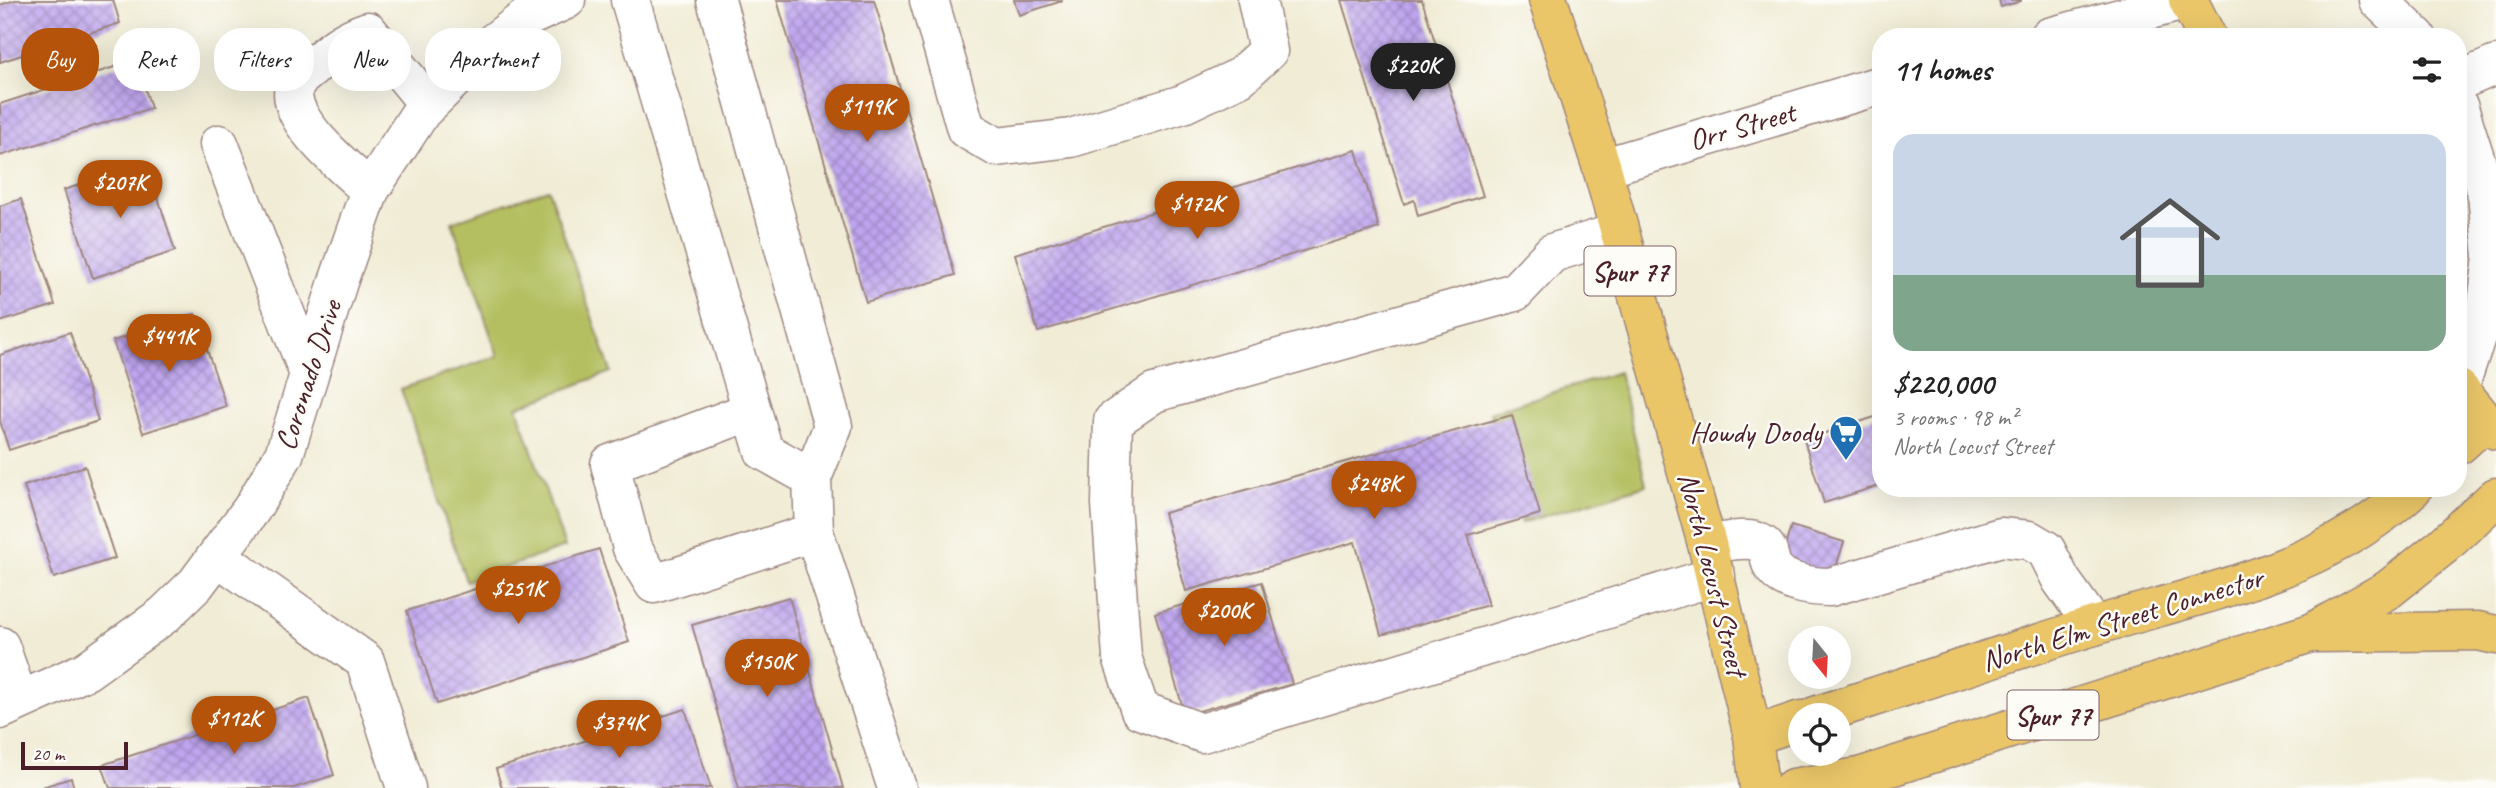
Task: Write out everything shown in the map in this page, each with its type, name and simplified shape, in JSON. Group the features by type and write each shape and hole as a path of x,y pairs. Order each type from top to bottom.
{"main road":[{"name":"North Locust Street","path":"1548,0 1602,168 1712,560 1753,736 1759,788"},
{"path":"2188,0 2202,28"},
{"path":"2467,405 2480,432"},
{"name":"North Elm Street Connector","path":"1851,704 2094,626 2266,575 2340,542 2391,509 2404,497"},
{"path":"2311,634 2389,589 2443,546 2496,497"},
{"name":"Spur 77","path":"1793,788 1856,782 2311,634 2478,631 2496,635"},
{"path":"1753,736 1788,724"}],"street":[{"name":"Coronado Drive","path":"9,705 86,670 164,615 196,584 251,510 284,455 370,190 421,112 485,48 526,18 566,0"},
{"path":"630,0 764,452 812,478"},
{"path":"716,0 833,426 812,478 814,532 897,788"},
{"path":"929,0 966,129 997,147 1071,138 1183,104 1240,77 1268,51 1257,0"},
{"path":"2083,28 2188,0"},
{"path":"2378,0 2408,28"},
{"path":"370,190 337,160 299,118 294,99 295,85 323,56 351,37 368,31 428,104"},
{"path":"2467,78 2496,65"},
{"name":"Orr Street","path":"1602,168 1872,88"},
{"path":"2467,133 2487,195 2493,256 2487,304 2467,364"},
{"path":"219,144 309,374"},
{"path":"1619,232 1552,253 1515,292 1154,393 1113,421 1111,504 1122,657 1140,710 1202,733 1712,560 1747,540 1766,546 1772,567 1783,576 1804,584 1830,587 2001,537 2029,540 2046,550 2062,580 2094,626"},
{"path":"751,411 610,464 632,548 653,584 814,532"},
{"path":"217,556 365,661 406,788"},
{"path":"0,646 9,705"}],"green space":[{"path":"548,189 611,372 517,407 565,547 466,581 401,389 498,356 452,222"},
{"path":"1619,372 1646,485 1521,523 1490,412"}],"building":[{"path":"15,0 113,0 120,23 99,30 21,28 21,55 0,62 0,5"},
{"path":"777,0 874,0 955,275 866,302"},
{"path":"1014,0 1062,0 1062,1 1019,15"},
{"path":"1341,0 1422,0 1483,196 1418,216 1414,200 1404,204"},
{"path":"1999,0 2021,0 2021,1 2001,7"},
{"path":"113,67 113,91 146,91 151,108 0,156 0,104 40,91 99,91 99,72"},
{"path":"1356,150 1379,228 1038,332 1015,254"},
{"path":"147,163 175,251 93,278 64,190"},
{"path":"21,199 55,305 0,322 0,206"},
{"path":"195,314 226,406 143,433 113,341"},
{"path":"70,332 98,421 9,450 0,421 0,355"},
{"path":"1512,415 1540,514 1468,535 1488,605 1381,635 1355,542 1186,591 1164,513"},
{"name":"Howdy Doody","path":"1872,418 1872,488 1824,503 1804,440"},
{"path":"85,466 115,558 54,578 24,486"},
{"path":"1791,526 1844,542 1831,582 1779,567"},
{"path":"599,549 629,642 437,704 407,611"},
{"path":"1262,582 1292,684 1185,715 1155,613"},
{"path":"789,597 843,788 739,788 692,625"},
{"path":"309,698 334,775 294,788 110,788 102,765"},
{"path":"685,709 711,788 502,788 496,769"},
{"path":"71,778 74,788 42,788 42,787"}],"place":[{"name":"Howdy Doody","path":"1846,462"}]}
